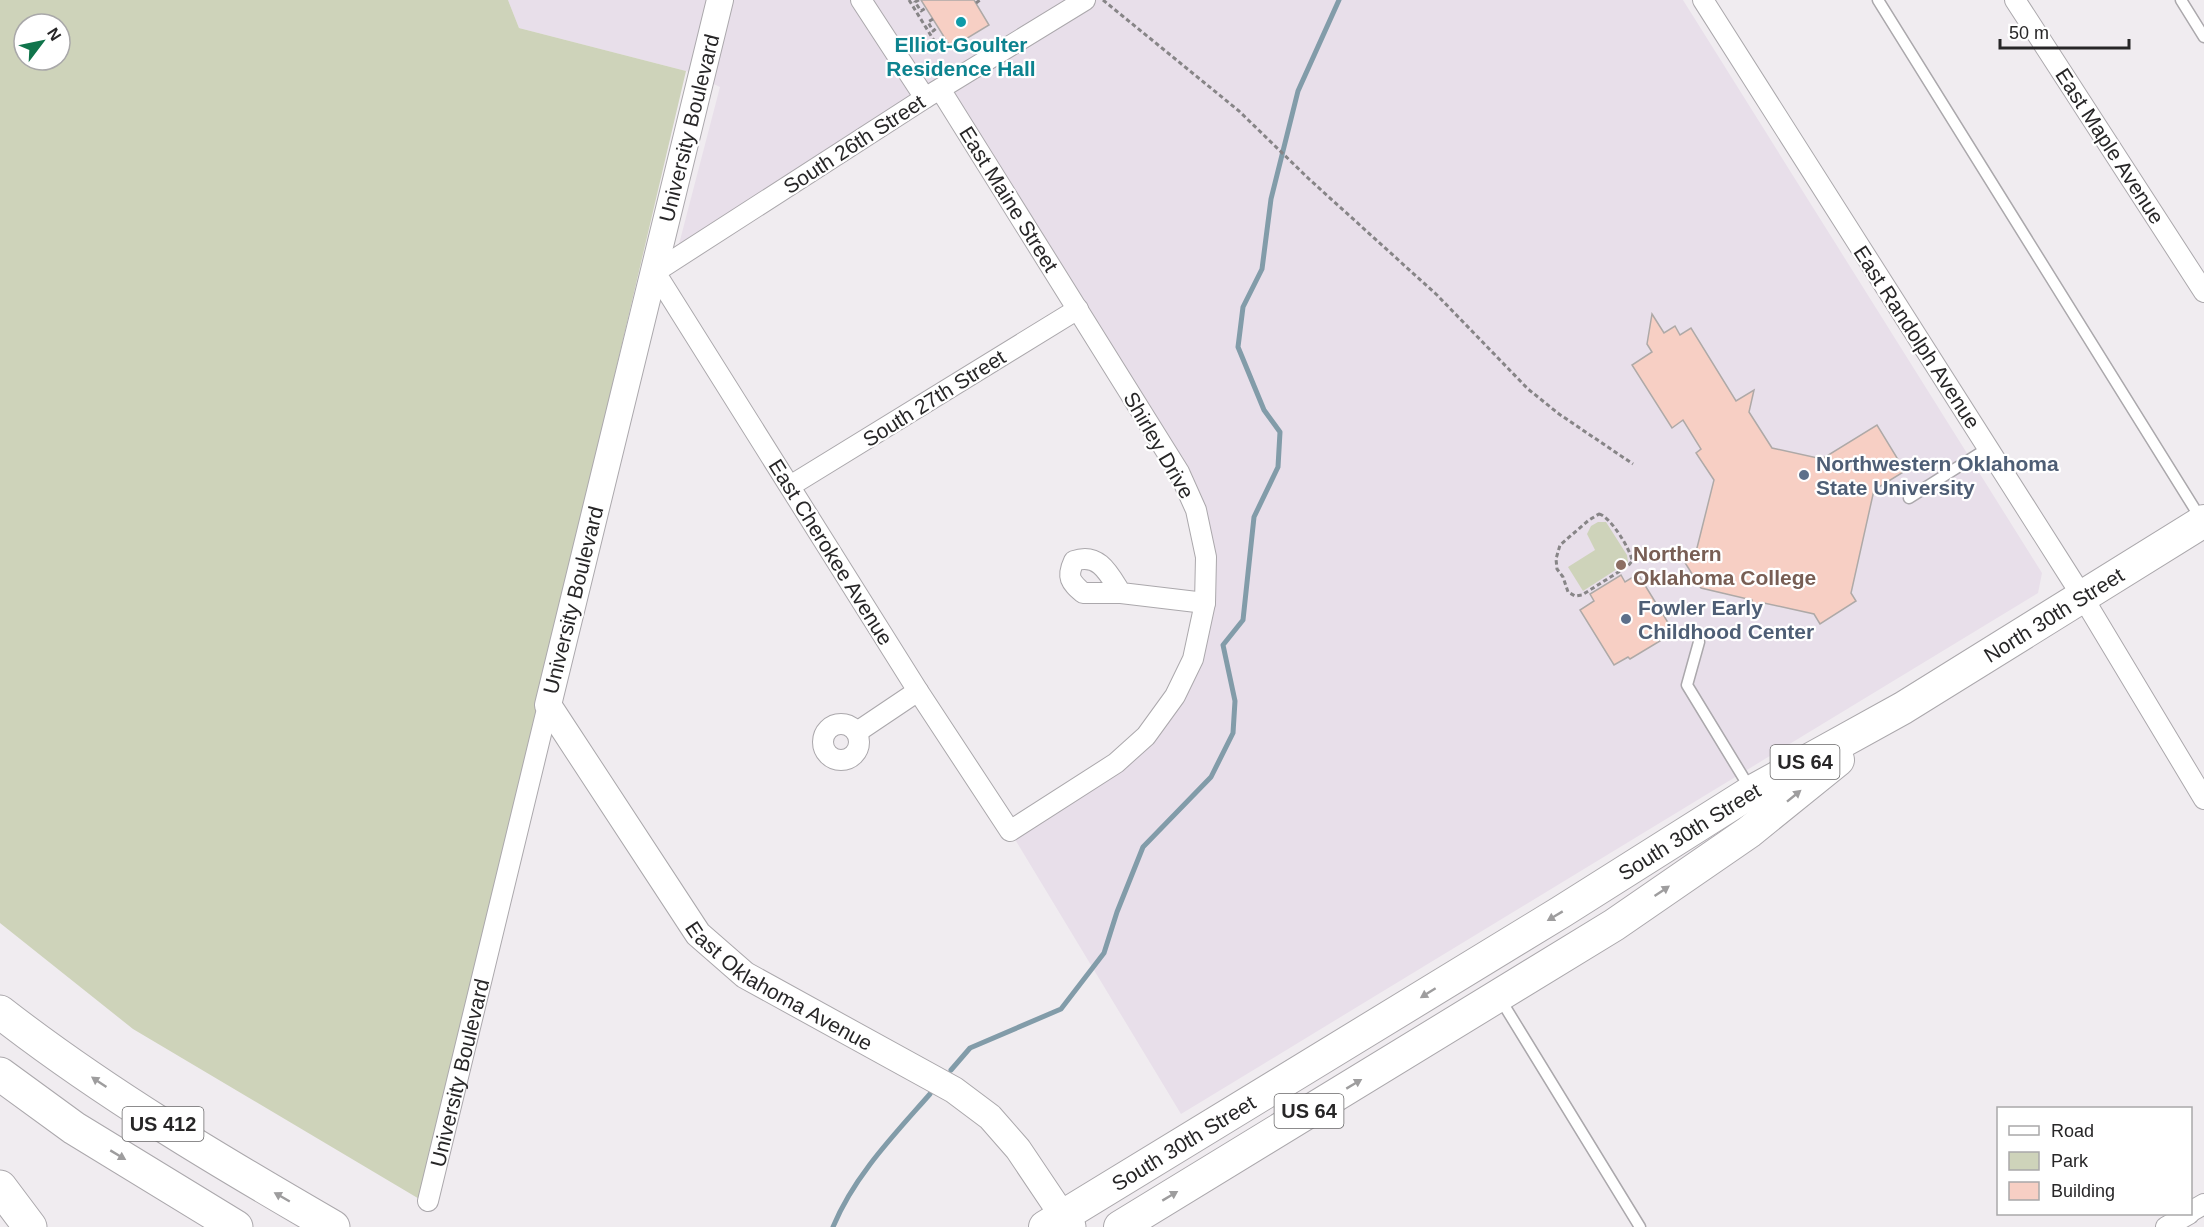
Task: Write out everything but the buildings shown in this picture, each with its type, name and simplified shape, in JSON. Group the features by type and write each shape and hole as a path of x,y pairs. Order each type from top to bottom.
{"highway":[{"name":"US 412","path":"0,1012 39,1042 146,1113 333,1227"},
{"name":"US 412","path":"0,1074 74,1128 236,1227"},
{"path":"0,1187 30,1227"}],"main road":[{"name":"North 30th Street","path":"1903,708 2203,521"},
{"name":"South 30th Street","path":"1059,1223 1477,962 1562,912 1759,805 1903,708"},
{"name":"South 30th Street","path":"1120,1227 1614,925 1759,805"},
{"path":"1477,962 1498,996"}],"street":[{"name":"University Boulevard","path":"428,1201 720,0"},
{"name":"East Maine Street","path":"861,0 933,94 1078,309"},
{"name":"South 26th Street","path":"655,272 933,94 1085,0"},
{"name":"East Randolph Avenue","path":"1703,0 2082,596 2204,799"},
{"name":"East Maple Avenue","path":"2015,0 2204,292"},
{"name":"East Cherokee Avenue","path":"655,272 918,691 1010,831"},
{"name":"South 27th Street","path":"790,486 1078,309"},
{"name":"Shirley Drive","path":"1010,831 1116,763 1146,736 1175,696 1194,659 1205,603 1206,557 1192,500 1179,472 1078,309"},
{"path":"1121,593 1205,603"},
{"path":"857,732 918,691"},
{"name":"East Oklahoma Avenue","path":"548,705 698,934 745,975 954,1089 990,1117 1018,1149 1059,1223"},
{"path":"2166,1227 2187,1215"}],"lane":[{"path":"1878,0 2203,521"},
{"path":"2181,0 2204,37"},
{"path":"1909,498 1988,448"},
{"path":"1699,642 1687,685 1759,805"},
{"path":"1498,996 1640,1227"}],"path":[{"path":"909,0 939,47"},
{"path":"916,8 915,2 919,0"},
{"path":"976,3 980,0"},
{"path":"1103,0 1208,84 1267,137 1437,295 1528,389 1559,414 1633,464"},
{"path":"916,8 921,10 926,8"},
{"path":"928,27 928,22 933,19"},
{"path":"928,27 933,31 938,27"},
{"path":"930,52 943,45 941,42 945,39"},
{"path":"1599,514 1604,514 1610,520 1632,558 1628,566 1604,582 1579,597 1575,596 1565,588 1563,577 1556,564 1560,544 1599,514"},
{"path":"1604,582 1608,588"}],"shaded area":[{"name":"Northern Oklahoma College","path":"508,0 1683,0 2042,573 2038,593 1181,1114 1010,831 1116,763 1175,696 1205,603 1196,510 940,89 672,271 720,87 686,71 519,28"}],"green space":[{"path":"0,0 508,0 519,28 686,71 421,1200 133,1029 0,923"},
{"path":"1598,522 1606,522 1627,555 1628,562 1583,591 1568,567 1595,550 1587,534 1591,526"}],"waterway":[{"path":"951,1070 970,1048 1061,1009 1104,953 1117,912 1143,847 1211,777 1233,733 1235,701 1223,645 1243,620 1254,517 1278,467 1280,432 1264,410 1238,347 1243,307 1262,269 1271,199 1298,91 1339,0"},
{"path":"833,1227 863,1173 930,1094"}],"place":[{"name":"Elliot-Goulter Residence Hall","path":"961,22"},
{"name":"Northwestern Oklahoma State University","path":"1804,475"},
{"name":"Northern Oklahoma College","path":"1621,565"},
{"name":"Fowler Early Childhood Center","path":"1626,619"}]}
